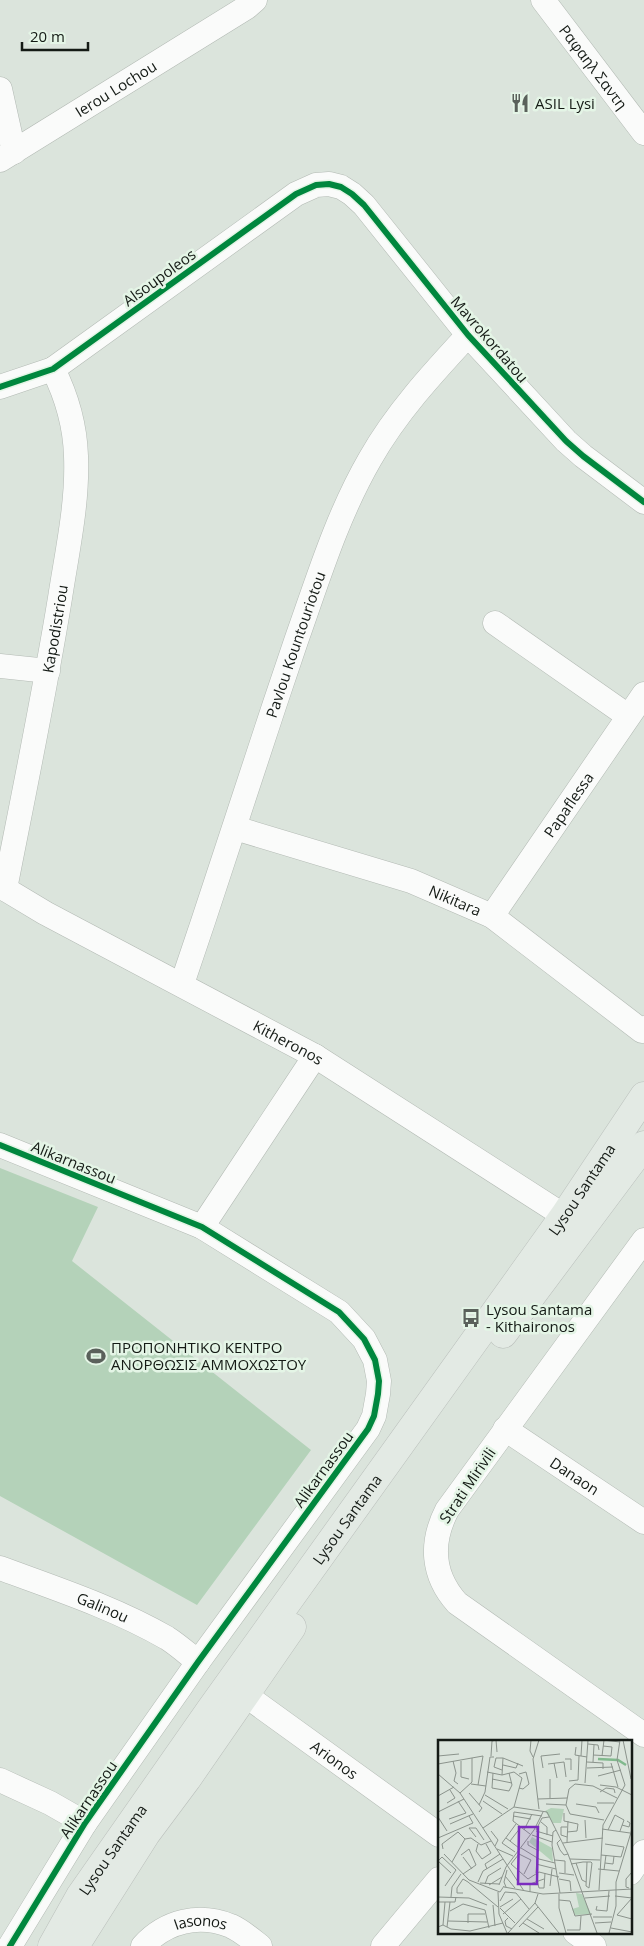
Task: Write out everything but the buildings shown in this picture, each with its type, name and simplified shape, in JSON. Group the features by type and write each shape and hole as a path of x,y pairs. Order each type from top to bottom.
{"main road":[{"name":"Lysou Santama","path":"52,1946 80,1896 362,1526 573,1222 644,1096"},
{"name":"Lysou Santama","path":"573,1222 644,1145"},
{"name":"Lysou Santama","path":"76,1946 237,1689"}],"street":[{"name":"Ierou Lochou","path":"7,156 256,0"},
{"name":"Ραφαηλ Σαντη","path":"543,0 644,133"},
{"path":"0,89 7,156"},
{"name":"Mavrokordatou","path":"329,184 341,187 364,205 468,336 566,441 644,502"},
{"name":"Alsoupoleos","path":"0,386 53,369 296,194 316,185 329,184"},
{"name":"Pavlou Kountouriotou","path":"182,984 275,703 336,528 357,483 383,438 419,388 468,336"},
{"name":"Kapodistriou","path":"3,887 48,672 70,532 76,455 71,414 66,394 53,369"},
{"path":"495,623 628,716"},
{"path":"0,666 48,672"},
{"name":"Papaflessa","path":"492,916 644,694"},
{"name":"Nikitara","path":"235,828 412,882 492,916 642,1031 644,1028"},
{"name":"Kitheronos","path":"3,887 45,913 315,1056 573,1222"},
{"path":"202,1227 315,1056"},
{"name":"Alikarnassou","path":"0,1145 202,1227 340,1312 364,1339 375,1360 379,1381 377,1404 368,1429 198,1662 85,1823 10,1946"},
{"name":"Strati Mirivili","path":"644,1240 442,1518 435,1548 439,1575 444,1586 457,1603 644,1735"},
{"name":"Danaon","path":"505,1429 644,1522"},
{"name":"Galinou","path":"0,1568 125,1616 169,1639 198,1662"},
{"name":"Arionos","path":"237,1689 438,1834"},
{"path":"0,1780 50,1803 85,1823"},
{"path":"632,1870 644,1852"},
{"path":"383,1946 438,1880"},
{"name":"Iasonos","path":"143,1946 165,1928 176,1923 198,1920 231,1926 260,1946"}],"green space":[{"name":"ΠΡΟΠΟΝΗΤΙΚΟ ΚΕΝΤΡΟ ΑΝΟΡΘΩΣΙΣ ΑΜΜΟΧΩΣΤΟΥ","path":"0,1168 98,1207 72,1261 311,1450 197,1605 0,1496"}],"cycle path":[{"path":"0,387 53,369 296,194 316,185 329,184 341,187 364,205 468,335 566,441 644,502"},
{"path":"0,1145 202,1227 339,1312 364,1339 375,1360 379,1381 374,1416 368,1429 198,1662 85,1823 10,1946"}],"place":[{"name":"ASIL Lysi","path":"520,103"},
{"name":"Lysou Santama - Kithaironos","path":"471,1318"},
{"name":"ΠΡΟΠΟΝΗΤΙΚΟ ΚΕΝΤΡΟ ΑΝΟΡΘΩΣΙΣ ΑΜΜΟΧΩΣΤΟΥ","path":"96,1356"}]}
